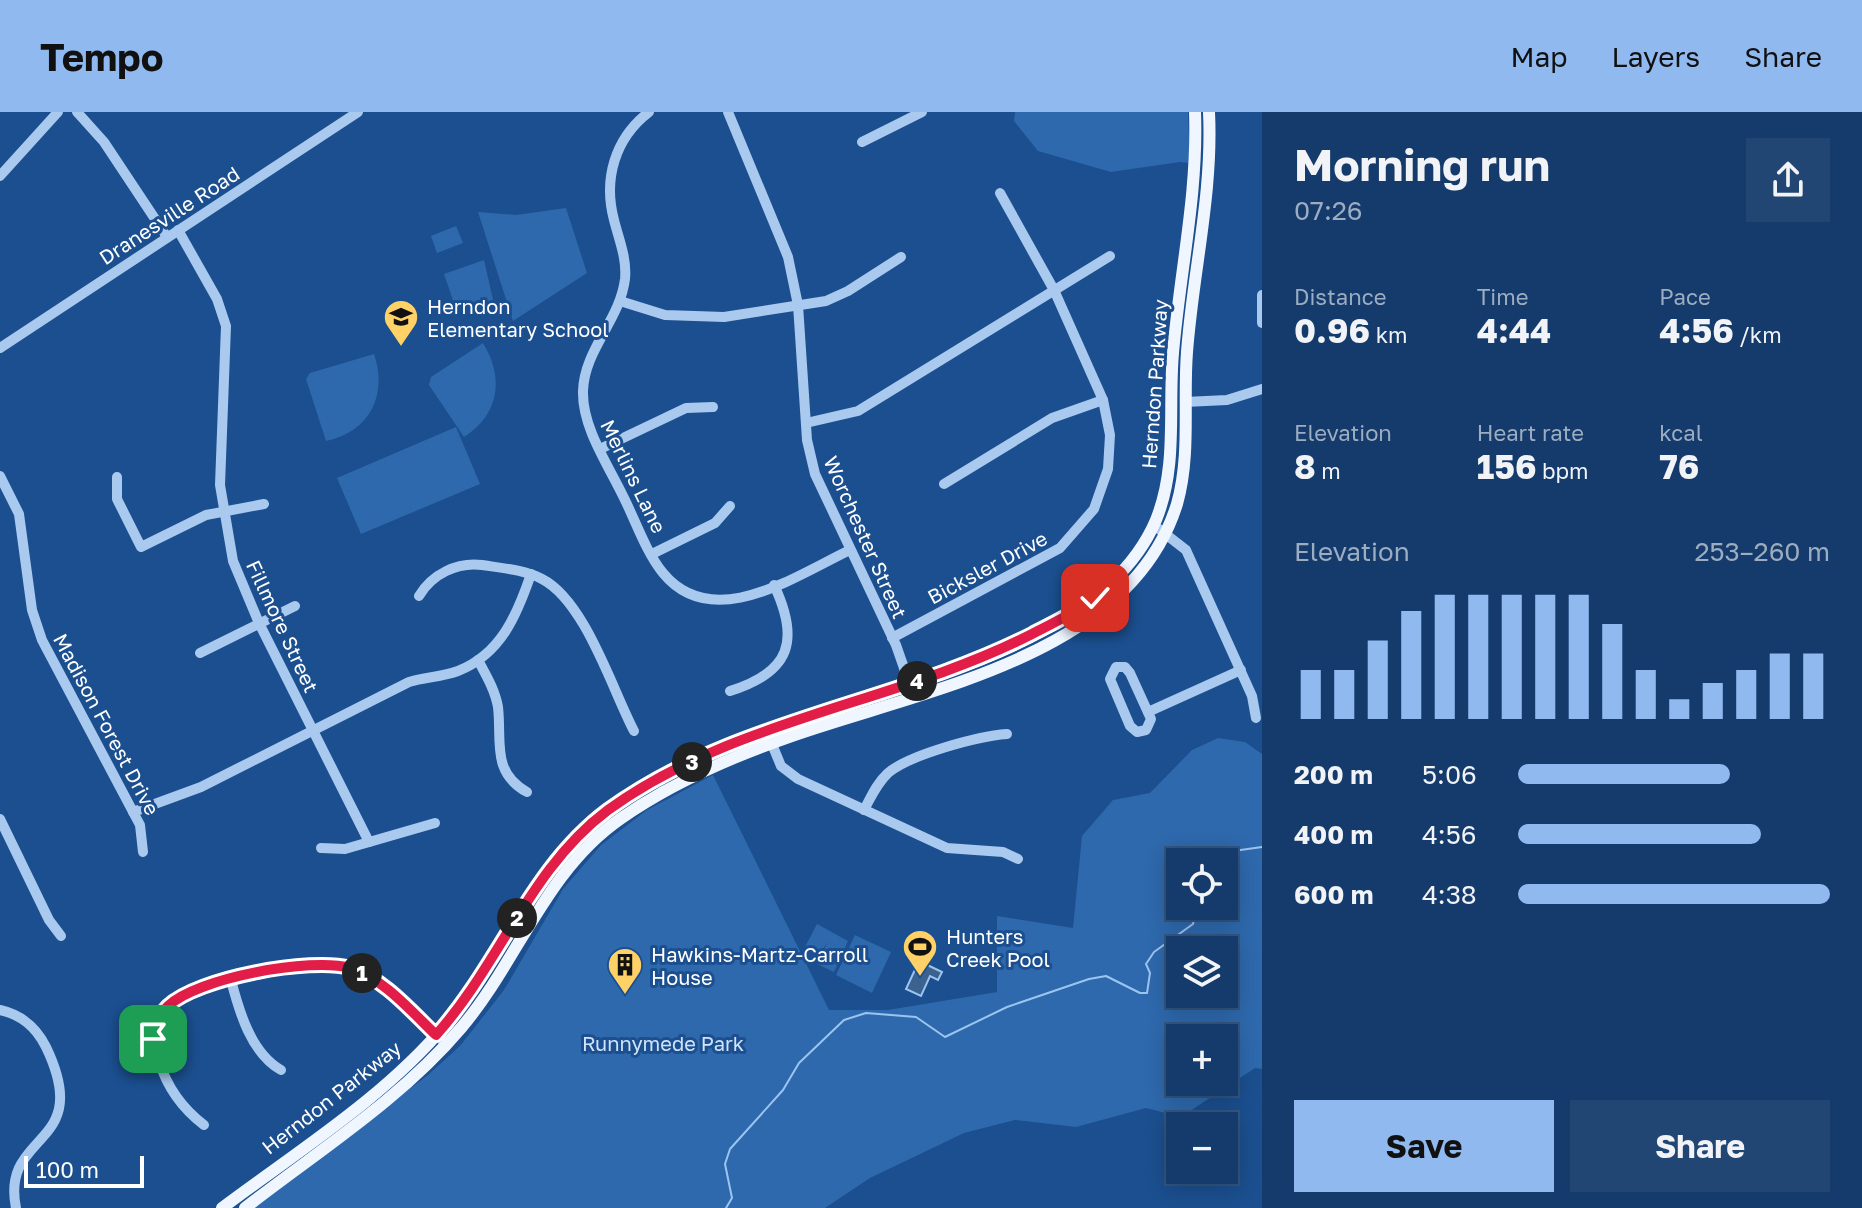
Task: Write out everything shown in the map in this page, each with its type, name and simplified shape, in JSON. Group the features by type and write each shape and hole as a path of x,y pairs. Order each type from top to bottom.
{"main road":[{"name":"Herndon Parkway","path":"222,1208 390,1079 436,1035 487,969 539,882 577,837 610,809 723,747 981,659 1083,607 1127,568 1153,525 1166,489 1171,460 1171,373 1194,200 1195,112"},
{"name":"Herndon Parkway","path":"245,1208 393,1095 446,1044 504,969 550,891 587,846 621,818 719,764 771,743 990,670 1080,625 1135,580 1166,533 1183,477 1187,347 1208,202 1209,112"}],"street":[{"path":"0,176 58,112"},
{"path":"77,112 104,142 167,237"},
{"name":"Dranesville Road","path":"0,348 358,112"},
{"name":"Merlins Lane","path":"649,112 622,142 611,172 610,205 625,263 620,301 584,379 586,416 600,449 652,554 671,581 702,598 738,599 850,550"},
{"name":"Worchester Street","path":"728,112 779,230 798,305 806,423 815,474 892,638 914,697"},
{"path":"862,142 922,112"},
{"name":"Bicksler Drive","path":"892,638 1046,558 1074,536 1099,499 1108,469 1110,435 1103,400 1054,290 1000,193"},
{"name":"Fillmore Street","path":"178,230 217,299 226,326 219,469 222,510 233,561 259,623 369,842"},
{"path":"806,423 840,418 858,411 1110,256"},
{"path":"620,301 665,315 711,318 798,305 839,296 901,257"},
{"path":"1262,295 1262,323"},
{"path":"1185,402 1227,400 1262,389"},
{"path":"944,484 1052,418 1103,400"},
{"path":"600,449 686,408 713,407"},
{"name":"Madison Forest Drive","path":"0,476 19,514 32,610 42,640 133,812 143,835 143,852"},
{"path":"117,477 117,499 141,547 222,510 264,504"},
{"path":"652,554 715,523 730,506"},
{"path":"1153,525 1186,550 1252,696 1256,718"},
{"path":"419,596 433,579 466,565 531,574 552,585 570,603 634,731"},
{"path":"133,812 201,787 409,682 445,675 478,660 509,629 531,574"},
{"path":"730,691 769,674 787,647 788,616 774,585"},
{"path":"200,653 295,606"},
{"path":"478,660 497,704 497,742 502,766 512,782 527,792"},
{"path":"1120,666 1128,670 1148,712 1149,727 1141,732 1133,729 1110,679 1112,670 1120,666"},
{"path":"1148,712 1241,670"},
{"path":"766,730 781,766 798,779 947,848 1003,852 1018,859"},
{"path":"864,810 879,783 895,768 984,738 1007,734"},
{"path":"321,848 345,849 435,823"},
{"path":"1,824 49,920 61,936"},
{"path":"204,1125 180,1102 163,1072 153,1039 157,1024 178,999 195,989 310,965 350,968 375,981 446,1044"},
{"path":"231,980 239,1010 260,1052 281,1070"},
{"path":"0,1010 19,1016 37,1032 56,1068 62,1090 56,1120 24,1156 8,1186 16,1208"}],"green space":[{"path":"1015,112 1188,112 1190,163 1111,172 1038,151 1014,121"},
{"path":"566,208 587,273 513,321 478,212 516,215"},
{"path":"456,226 463,243 437,253 431,236"},
{"path":"484,260 494,304 457,312 444,274"},
{"path":"483,343 494,369 495,394 485,417 464,437 429,385 431,377"},
{"path":"374,354 379,383 372,409 354,429 326,441 306,379 310,373"},
{"path":"456,427 480,484 361,534 337,478"},
{"name":"Runnymede Park","path":"1218,738 1245,742 1262,754 1262,1069 1255,1068 1238,1079 1238,1024 1166,1024 1166,1096 1213,1096 1189,1112 1166,1113 1146,1108 1076,1127 1015,1120 964,1133 870,1178 825,1208 252,1208 428,1075 460,1046 504,990 563,889 601,845 647,810 713,775 829,1010 888,1010 997,992 997,916 1073,928 1082,836 1113,800 1150,793 1192,750"},
{"path":"817,924 848,941 834,972 817,964 828,941 819,956 804,949"},
{"path":"855,935 891,952 872,993 836,975"}],"shaded area":[{"name":"Hunters Creek Pool","path":"919,961 942,972 938,980 930,976 921,996 906,989"}],"waterway":[{"path":"1238,850 1262,847"},
{"path":"726,1208 732,1198 725,1164 730,1149 783,1090 799,1063 844,1020 866,1013 916,1017 945,1037 1007,1007 1089,979 1106,976 1140,993 1147,993 1150,973 1146,964 1154,952 1193,924 1194,920"}],"place":[{"name":"Herndon Elementary School","path":"401,348"},
{"name":"Hunters Creek Pool","path":"920,978"},
{"name":"Hawkins-Martz-Carroll House","path":"625,996"}],"route":[{"path":"153,1039 157,1024 167,1008 195,989 322,964 350,968 364,974 436,1035 470,994 530,895 556,859 587,828 622,801 700,758 755,733 981,659 1058,621 1095,598"}]}
